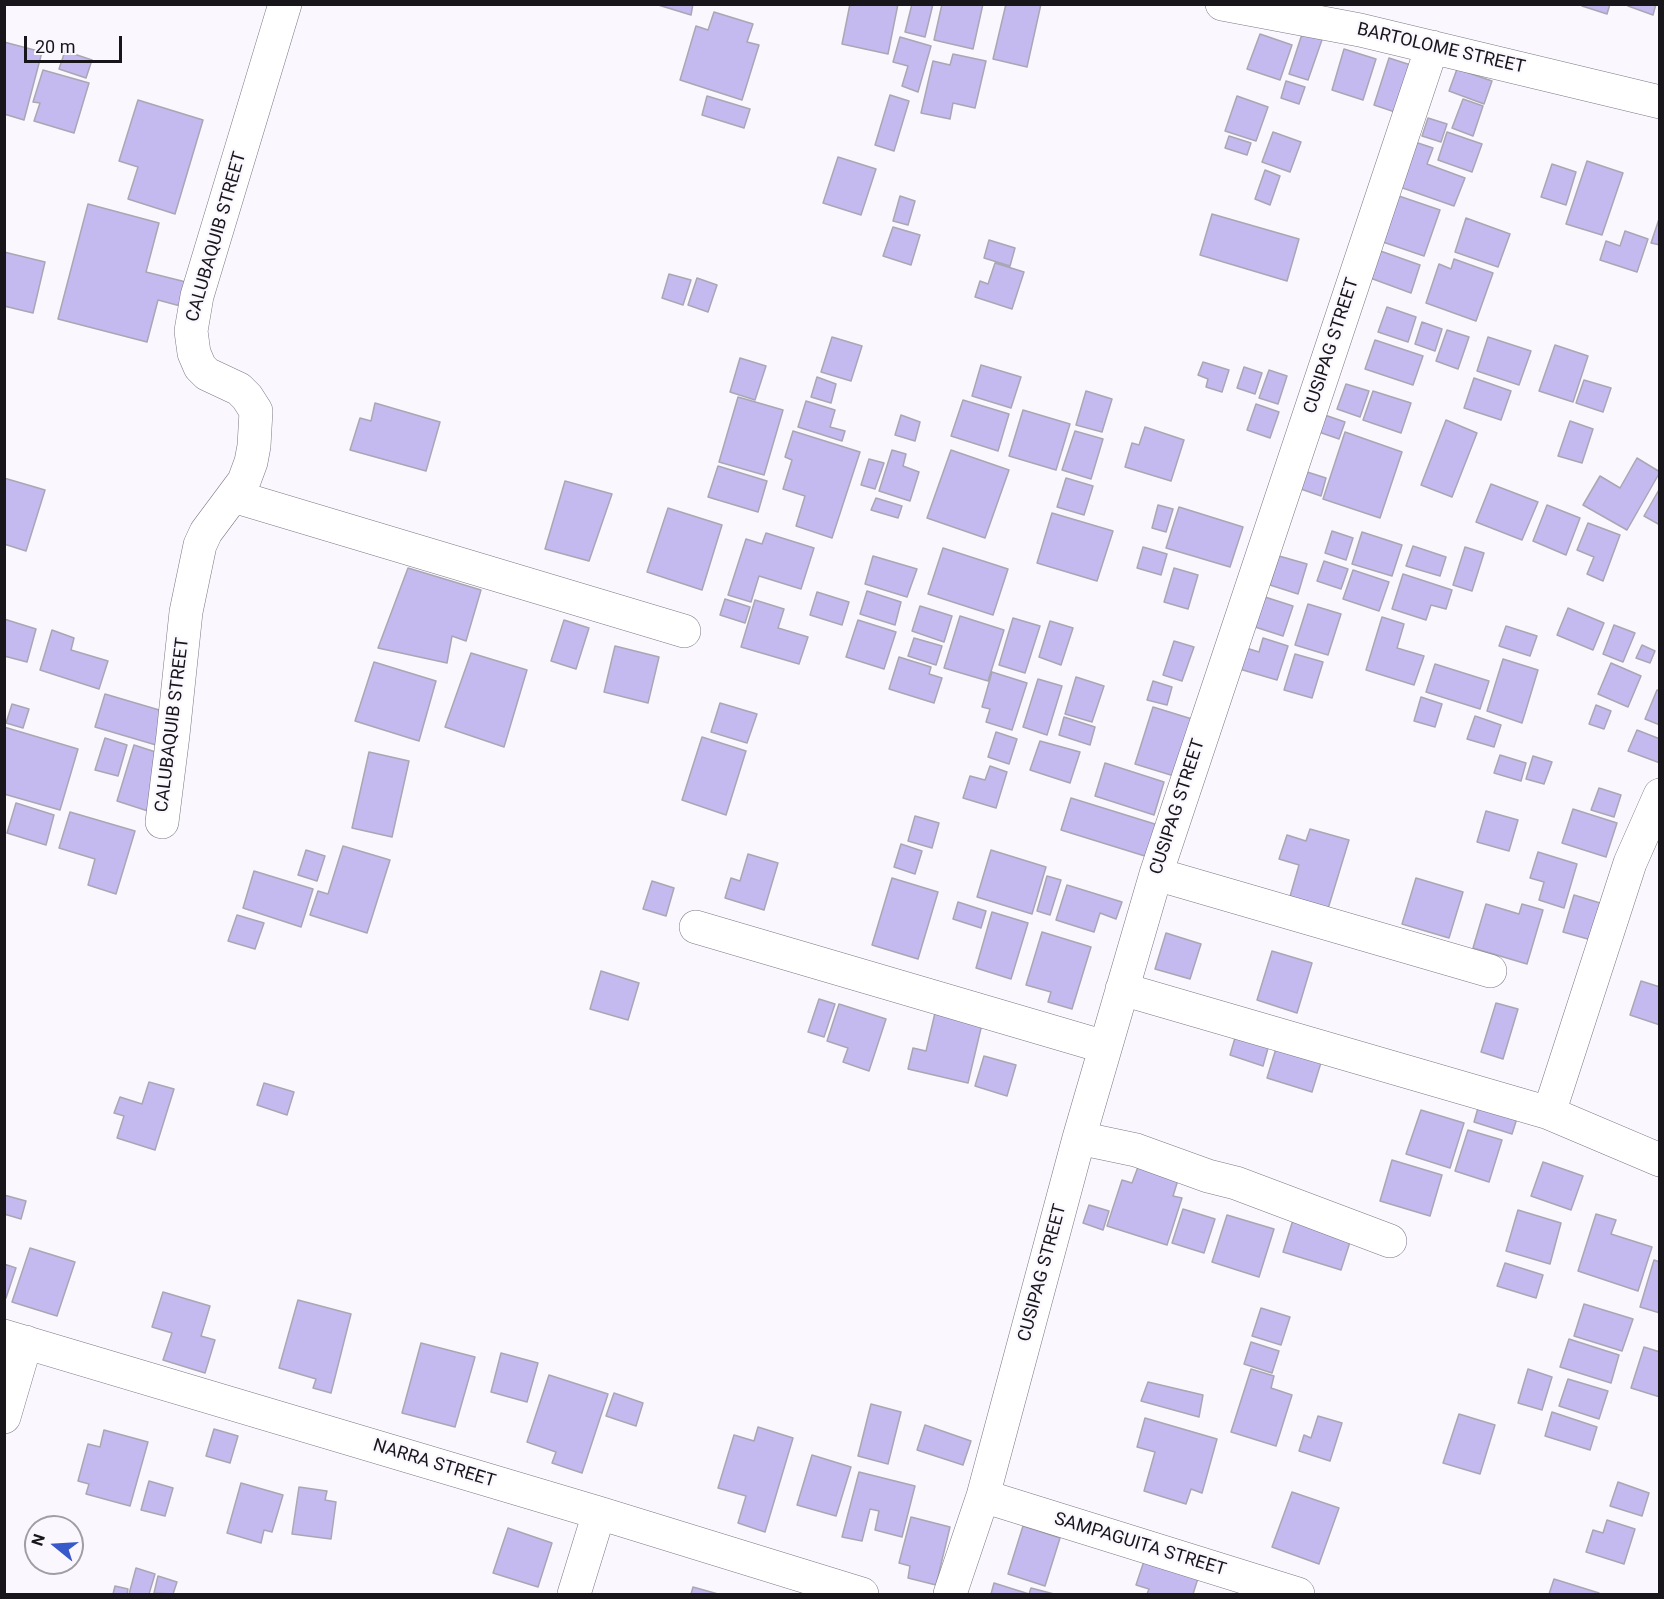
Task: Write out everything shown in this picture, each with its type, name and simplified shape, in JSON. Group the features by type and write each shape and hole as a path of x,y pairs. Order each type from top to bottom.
{"street":[{"name":"CALUBAQUIB STREET","path":"162,822 186,612 200,545 206,532 244,481 254,446 256,411 239,389 207,374 200,367 194,352 191,331 197,296 285,4"},
{"name":"BARTOLOME STREET","path":"1222,4 1363,17 1432,47 1659,102"},
{"name":"CUSIPAG STREET","path":"953,1586 983,1496 1079,1138 1156,874 1432,47"},
{"path":"232,496 684,631"},
{"path":"1549,1113 1630,863 1659,795"},
{"path":"1156,874 1490,971"},
{"path":"696,927 1105,1047"},
{"path":"1122,989 1549,1113 1659,1160"},
{"path":"1079,1138 1136,1150 1208,1176 1236,1183 1390,1241"},
{"path":"4,1417 15,1339"},
{"name":"NARRA STREET","path":"15,1339 862,1594"},
{"name":"SAMPAGUITA STREET","path":"983,1496 1298,1594"},
{"path":"574,1594 599,1513"}],"building":[{"path":"655,4 693,4 691,15"},
{"path":"850,4 898,4 888,54 842,44"},
{"path":"912,4 933,4 925,37 905,32"},
{"path":"942,4 983,4 973,49 934,40"},
{"path":"1006,4 1041,4 1027,67 993,59"},
{"path":"1582,4 1610,4 1607,14 1582,6"},
{"path":"1628,4 1656,4 1653,15 1628,6"},
{"path":"714,12 753,24 747,42 759,45 742,100 680,80 696,26 708,30"},
{"path":"1304,28 1324,34 1308,80 1289,74"},
{"path":"1260,34 1292,45 1280,80 1247,69"},
{"path":"900,37 931,46 918,92 902,86 908,66 893,62"},
{"path":"4,42 42,52 24,120 4,114"},
{"path":"1344,49 1376,59 1363,100 1332,90"},
{"path":"65,51 92,60 86,78 59,69"},
{"path":"953,54 986,61 975,108 953,103 950,119 921,113 933,61 950,65"},
{"path":"1389,58 1420,68 1404,115 1374,105"},
{"path":"1457,69 1492,81 1484,104 1449,91"},
{"path":"43,70 89,83 74,133 34,121 40,103 33,102"},
{"path":"1286,81 1305,87 1299,104 1281,98"},
{"path":"890,95 909,101 894,151 875,145"},
{"path":"707,96 750,109 744,128 702,115"},
{"path":"1237,96 1268,107 1256,141 1225,131"},
{"path":"1463,99 1483,106 1473,136 1452,128"},
{"path":"138,100 203,120 175,214 128,199 138,167 119,161"},
{"path":"1428,118 1447,124 1441,142 1422,136"},
{"path":"1273,132 1301,142 1290,172 1262,162"},
{"path":"1447,132 1482,144 1472,172 1438,160"},
{"path":"1229,136 1251,143 1247,155 1225,148"},
{"path":"1412,141 1433,148 1427,164 1465,178 1454,206 1397,186"},
{"path":"838,157 876,169 861,215 823,203"},
{"path":"1587,161 1623,173 1602,235 1566,224"},
{"path":"1552,164 1576,172 1566,205 1541,197"},
{"path":"1265,170 1280,176 1270,205 1255,199"},
{"path":"1393,194 1440,210 1424,256 1377,240"},
{"path":"900,196 915,201 908,225 893,221"},
{"path":"88,204 159,223 146,272 190,283 184,307 158,300 147,342 58,319"},
{"path":"1212,214 1299,239 1287,281 1200,255"},
{"path":"1660,216 1660,245 1651,243"},
{"path":"1466,218 1510,234 1498,267 1455,252"},
{"path":"893,227 920,235 911,265 883,256"},
{"path":"1625,231 1648,239 1637,272 1600,260 1606,241 1620,246"},
{"path":"989,240 1015,248 1010,266 984,258"},
{"path":"1372,248 1420,265 1411,293 1362,275"},
{"path":"4,252 45,262 33,313 4,306"},
{"path":"1454,259 1493,273 1476,321 1426,303 1439,264 1451,269"},
{"path":"995,263 1024,272 1012,309 975,297 980,281 988,284"},
{"path":"669,274 691,280 683,305 662,298"},
{"path":"697,278 717,285 708,312 688,305"},
{"path":"1387,307 1416,317 1408,342 1378,332"},
{"path":"1422,322 1442,329 1435,351 1415,344"},
{"path":"1447,330 1469,337 1458,369 1436,361"},
{"path":"832,337 862,346 851,381 821,372"},
{"path":"1488,337 1531,351 1519,385 1477,371"},
{"path":"1375,340 1423,356 1413,385 1365,369"},
{"path":"1555,345 1588,356 1573,402 1539,391"},
{"path":"740,358 766,366 755,400 730,392"},
{"path":"1203,362 1229,370 1222,392 1206,387 1208,379 1198,375"},
{"path":"981,365 1021,377 1011,408 972,396"},
{"path":"1244,367 1262,373 1255,394 1237,388"},
{"path":"1269,370 1287,376 1278,404 1259,398"},
{"path":"817,377 836,384 831,403 811,397"},
{"path":"1474,378 1511,391 1501,420 1464,408"},
{"path":"1584,380 1611,388 1603,412 1576,403"},
{"path":"1346,384 1369,391 1360,417 1337,409"},
{"path":"1086,391 1112,399 1102,432 1076,425"},
{"path":"1373,391 1411,403 1401,433 1363,420"},
{"path":"738,397 783,410 764,475 719,462"},
{"path":"963,400 1009,414 998,451 951,436"},
{"path":"806,401 835,410 830,427 845,431 842,441 798,427"},
{"path":"375,403 440,422 426,471 350,450 360,418 371,421"},
{"path":"1256,404 1279,412 1270,438 1247,430"},
{"path":"1023,410 1070,424 1056,470 1009,456"},
{"path":"1322,414 1345,422 1339,439 1316,431"},
{"path":"901,415 920,422 915,441 895,435"},
{"path":"1446,420 1477,433 1452,497 1421,485"},
{"path":"1570,421 1593,429 1582,463 1558,456"},
{"path":"1145,427 1184,440 1171,481 1125,467 1132,443 1139,445"},
{"path":"793,431 860,452 832,538 796,526 805,496 783,489 792,460 785,457"},
{"path":"1075,431 1103,439 1091,479 1062,470"},
{"path":"1345,432 1402,452 1380,518 1323,499"},
{"path":"892,450 906,454 903,466 919,472 910,501 879,491"},
{"path":"951,450 1009,470 985,538 927,518"},
{"path":"1637,458 1660,472 1627,530 1583,505 1600,476 1620,488"},
{"path":"869,459 884,463 875,489 861,485"},
{"path":"718,466 767,481 758,512 708,497"},
{"path":"1301,470 1326,478 1321,496 1295,487"},
{"path":"4,478 45,490 26,551 4,544"},
{"path":"1066,478 1093,486 1084,515 1057,507"},
{"path":"565,481 612,494 589,561 545,549"},
{"path":"1491,484 1538,502 1522,540 1476,522"},
{"path":"1660,488 1660,525 1644,516"},
{"path":"876,498 902,506 898,518 871,510"},
{"path":"1158,505 1173,509 1166,532 1152,528"},
{"path":"1547,505 1580,518 1566,555 1533,541"},
{"path":"1179,507 1243,527 1230,567 1166,548"},
{"path":"668,508 722,525 702,590 647,572"},
{"path":"1052,513 1113,531 1097,581 1037,563"},
{"path":"1588,523 1620,535 1603,581 1587,574 1594,557 1577,550"},
{"path":"1332,531 1353,538 1346,560 1325,553"},
{"path":"1362,532 1402,545 1392,576 1352,564"},
{"path":"766,533 814,548 801,589 759,576 751,602 728,595 746,539 762,544"},
{"path":"1413,546 1446,557 1440,576 1406,566"},
{"path":"1143,547 1167,554 1161,575 1137,568"},
{"path":"1465,547 1484,553 1472,591 1453,585"},
{"path":"943,548 1008,569 993,615 928,594"},
{"path":"873,556 917,569 907,597 865,584"},
{"path":"1279,556 1307,564 1298,594 1270,585"},
{"path":"1324,561 1348,569 1341,589 1317,581"},
{"path":"408,568 481,590 466,641 452,636 447,663 378,648"},
{"path":"1174,568 1198,575 1188,609 1164,602"},
{"path":"1353,570 1389,582 1379,611 1343,599"},
{"path":"1403,574 1452,590 1446,609 1431,605 1426,620 1392,609"},
{"path":"867,591 901,602 895,625 860,614"},
{"path":"817,592 849,602 842,625 810,615"},
{"path":"1265,597 1293,606 1283,636 1255,627"},
{"path":"725,599 750,607 745,623 720,615"},
{"path":"755,600 784,609 778,628 808,637 799,664 741,647"},
{"path":"1308,604 1341,614 1328,655 1295,645"},
{"path":"920,606 952,616 944,642 912,631"},
{"path":"1568,608 1604,623 1593,650 1557,635"},
{"path":"960,616 1004,630 988,681 944,668"},
{"path":"1382,617 1404,624 1397,648 1424,656 1414,685 1366,670"},
{"path":"1013,618 1040,626 1025,673 999,665"},
{"path":"4,619 36,629 27,662 4,656"},
{"path":"564,620 589,628 576,669 551,661"},
{"path":"858,620 896,632 884,669 846,657"},
{"path":"1050,621 1073,628 1061,665 1039,657"},
{"path":"1614,625 1635,633 1623,662 1603,654"},
{"path":"1506,626 1537,636 1530,656 1499,646"},
{"path":"52,630 74,638 71,650 108,661 99,689 40,670"},
{"path":"914,638 942,646 936,665 908,656"},
{"path":"1263,638 1288,646 1277,680 1236,668 1243,647 1259,652"},
{"path":"1174,641 1194,647 1182,681 1163,675"},
{"path":"1642,645 1655,651 1650,663 1636,658"},
{"path":"615,646 659,657 648,703 604,692"},
{"path":"471,653 527,670 504,747 445,727"},
{"path":"1295,654 1323,662 1312,698 1284,690"},
{"path":"899,657 931,667 929,674 942,678 934,703 889,689"},
{"path":"1503,659 1538,670 1522,723 1487,711"},
{"path":"374,662 436,681 419,741 355,721"},
{"path":"1611,663 1641,676 1628,707 1598,694"},
{"path":"1435,664 1489,681 1480,709 1426,692"},
{"path":"992,672 1027,683 1012,730 986,722 990,709 982,707"},
{"path":"1076,677 1104,686 1092,722 1065,714"},
{"path":"1038,679 1062,686 1047,735 1023,727"},
{"path":"1153,681 1172,687 1167,705 1147,700"},
{"path":"1657,690 1660,691 1660,725 1645,719"},
{"path":"105,694 166,712 156,745 95,727"},
{"path":"1421,697 1442,704 1435,727 1414,721"},
{"path":"720,703 757,714 747,743 711,732"},
{"path":"12,704 29,709 23,728 6,723"},
{"path":"1596,705 1611,711 1604,729 1589,724"},
{"path":"1153,707 1192,719 1174,776 1135,764"},
{"path":"1475,716 1501,725 1494,747 1467,739"},
{"path":"1064,717 1095,727 1090,745 1059,735"},
{"path":"4,727 78,749 60,810 4,794"},
{"path":"1637,730 1660,739 1660,763 1628,751"},
{"path":"996,732 1017,739 1009,764 988,757"},
{"path":"702,737 746,751 726,815 682,800"},
{"path":"105,738 127,745 118,776 95,770"},
{"path":"1040,741 1080,752 1070,783 1030,770"},
{"path":"134,745 168,756 151,812 117,801"},
{"path":"369,752 409,761 392,837 352,828"},
{"path":"1500,755 1526,763 1521,781 1494,773"},
{"path":"1533,756 1552,762 1544,784 1526,779"},
{"path":"1105,763 1164,782 1154,815 1095,796"},
{"path":"990,766 1007,772 996,808 963,798 970,776 985,780"},
{"path":"1599,788 1621,795 1614,817 1591,810"},
{"path":"1071,798 1158,825 1148,857 1061,830"},
{"path":"16,803 54,815 46,845 7,833"},
{"path":"1573,809 1617,823 1606,857 1562,843"},
{"path":"1486,811 1518,820 1509,851 1477,842"},
{"path":"70,812 135,831 116,894 88,885 95,859 59,848"},
{"path":"915,816 939,823 932,848 908,841"},
{"path":"1310,829 1349,840 1327,912 1289,900 1299,865 1279,859 1287,835 1306,841"},
{"path":"901,844 922,851 915,874 894,867"},
{"path":"343,846 390,860 367,933 310,915 318,891 328,894"},
{"path":"306,850 325,856 317,881 298,875"},
{"path":"991,850 1046,867 1032,914 977,897"},
{"path":"1538,852 1577,864 1564,908 1539,900 1544,882 1530,878"},
{"path":"748,854 778,863 764,910 725,898 731,878 740,881"},
{"path":"254,871 313,889 301,927 243,908"},
{"path":"1047,876 1061,880 1050,915 1037,911"},
{"path":"892,878 938,892 918,959 872,945"},
{"path":"1416,878 1463,892 1449,938 1402,924"},
{"path":"652,881 674,888 666,916 643,909"},
{"path":"1067,885 1122,902 1116,919 1100,913 1094,932 1056,920"},
{"path":"1574,895 1613,907 1602,943 1563,932"},
{"path":"958,902 986,911 981,928 953,919"},
{"path":"1486,904 1519,914 1522,904 1543,910 1527,964 1473,948"},
{"path":"992,912 1028,923 1011,979 976,968"},
{"path":"237,915 264,923 255,949 228,941"},
{"path":"1042,932 1091,947 1072,1009 1048,1002 1051,992 1026,985"},
{"path":"1166,933 1201,944 1190,979 1155,969"},
{"path":"1272,951 1312,963 1297,1013 1257,1000"},
{"path":"601,971 639,983 628,1020 590,1009"},
{"path":"1641,981 1660,987 1660,1025 1630,1015"},
{"path":"819,999 835,1004 824,1037 808,1032"},
{"path":"1496,1003 1518,1009 1503,1059 1481,1052"},
{"path":"839,1004 886,1019 869,1071 843,1062 848,1048 827,1041"},
{"path":"935,1013 982,1024 968,1083 908,1069 913,1048 926,1051"},
{"path":"1237,1031 1270,1041 1263,1066 1230,1055"},
{"path":"1278,1042 1323,1056 1312,1092 1267,1078"},
{"path":"984,1056 1016,1065 1007,1096 975,1086"},
{"path":"149,1082 174,1089 155,1150 117,1138 124,1116 114,1113 120,1097 142,1104"},
{"path":"264,1083 294,1092 287,1115 257,1105"},
{"path":"1480,1101 1519,1112 1512,1134 1474,1122"},
{"path":"1421,1110 1464,1123 1450,1168 1406,1154"},
{"path":"1468,1130 1502,1140 1489,1182 1455,1171"},
{"path":"1392,1160 1442,1175 1430,1216 1380,1201"},
{"path":"1543,1162 1583,1176 1571,1210 1531,1196"},
{"path":"1138,1167 1178,1180 1173,1196 1182,1198 1167,1245 1107,1226 1122,1180 1132,1183"},
{"path":"4,1195 26,1201 21,1219 4,1214"},
{"path":"1089,1205 1109,1211 1103,1230 1083,1223"},
{"path":"1183,1209 1215,1219 1204,1253 1172,1243"},
{"path":"1518,1210 1561,1223 1550,1264 1506,1251"},
{"path":"1596,1214 1616,1220 1611,1234 1652,1247 1638,1291 1578,1271"},
{"path":"1227,1215 1274,1229 1259,1277 1212,1262"},
{"path":"1293,1220 1351,1239 1341,1270 1283,1252"},
{"path":"30,1248 75,1262 57,1316 12,1302"},
{"path":"1654,1260 1660,1262 1660,1313 1640,1307"},
{"path":"1505,1263 1543,1275 1536,1298 1497,1286"},
{"path":"4,1264 16,1268 6,1298 4,1297"},
{"path":"163,1292 210,1306 201,1336 215,1340 205,1373 163,1360 172,1333 152,1327"},
{"path":"298,1300 351,1314 331,1393 313,1388 316,1379 279,1368"},
{"path":"1584,1304 1633,1319 1622,1351 1574,1336"},
{"path":"1261,1308 1290,1317 1281,1345 1252,1336"},
{"path":"1569,1339 1619,1355 1611,1383 1560,1367"},
{"path":"1251,1342 1279,1351 1272,1373 1244,1364"},
{"path":"421,1343 475,1357 455,1427 402,1413"},
{"path":"1644,1347 1660,1352 1660,1397 1631,1388"},
{"path":"501,1353 538,1363 527,1402 491,1392"},
{"path":"1251,1369 1274,1376 1271,1388 1292,1395 1276,1446 1231,1432"},
{"path":"1528,1369 1552,1377 1542,1410 1518,1403"},
{"path":"549,1375 608,1394 582,1473 552,1463 556,1452 527,1442"},
{"path":"1568,1379 1608,1391 1599,1419 1559,1406"},
{"path":"1148,1382 1203,1395 1199,1417 1141,1401"},
{"path":"614,1393 643,1403 636,1426 606,1416"},
{"path":"871,1404 901,1412 888,1464 858,1456"},
{"path":"1552,1412 1597,1427 1590,1450 1545,1436"},
{"path":"1459,1414 1495,1425 1480,1474 1443,1463"},
{"path":"1318,1416 1342,1423 1330,1461 1299,1451 1304,1435 1311,1438"},
{"path":"1145,1418 1217,1439 1202,1493 1191,1489 1186,1504 1144,1491 1155,1452 1137,1447"},
{"path":"925,1425 971,1441 963,1465 917,1450"},
{"path":"758,1427 793,1438 765,1532 738,1523 746,1496 718,1488 734,1435 754,1441"},
{"path":"214,1429 238,1436 230,1463 206,1456"},
{"path":"104,1430 148,1442 130,1506 86,1494 89,1484 78,1481 88,1444 100,1447"},
{"path":"812,1455 851,1467 836,1516 797,1505"},
{"path":"859,1472 915,1486 902,1537 875,1530 879,1511 870,1509 862,1541 842,1537"},
{"path":"149,1481 173,1488 165,1516 141,1510"},
{"path":"1618,1482 1649,1493 1642,1516 1610,1506"},
{"path":"241,1483 283,1495 272,1532 264,1530 261,1543 227,1533"},
{"path":"299,1487 327,1491 325,1500 336,1502 331,1539 292,1534"},
{"path":"1292,1492 1339,1508 1319,1564 1272,1547"},
{"path":"911,1517 950,1527 936,1585 908,1578 910,1566 899,1563"},
{"path":"1607,1520 1635,1529 1624,1564 1586,1552 1593,1530 1603,1533"},
{"path":"1023,1526 1060,1538 1045,1586 1008,1574"},
{"path":"508,1528 552,1543 538,1587 493,1573"},
{"path":"1146,1555 1200,1572 1193,1594 1147,1594 1149,1589 1136,1585"},
{"path":"136,1568 155,1574 149,1594 129,1594"},
{"path":"158,1576 177,1582 173,1594 154,1593"},
{"path":"1554,1579 1599,1593 1599,1594 1549,1594"},
{"path":"994,1583 1029,1594 991,1594"},
{"path":"115,1586 128,1589 127,1594 113,1594"},
{"path":"693,1587 718,1594 691,1594"},
{"path":"1031,1588 1054,1594 1029,1594"}]}
